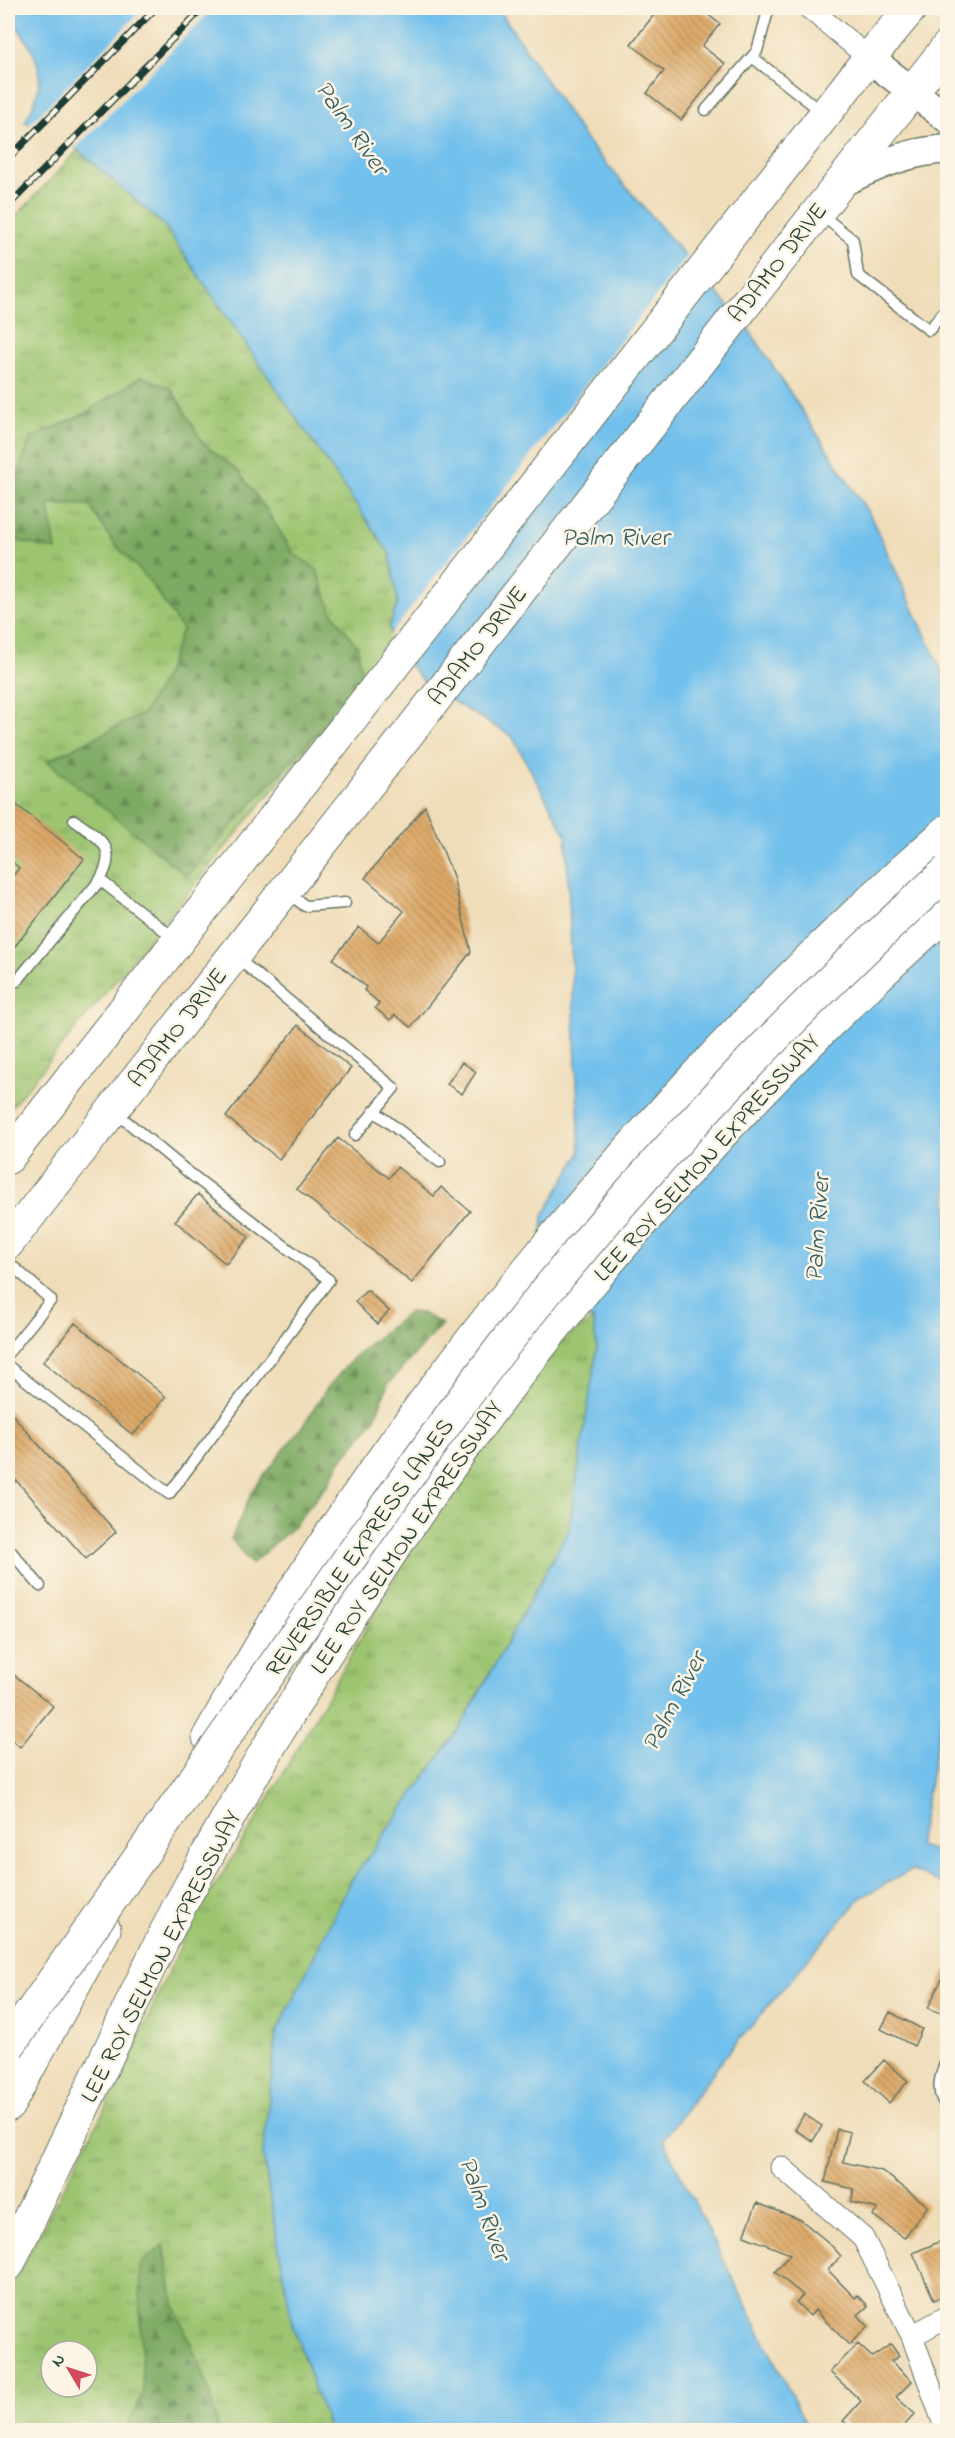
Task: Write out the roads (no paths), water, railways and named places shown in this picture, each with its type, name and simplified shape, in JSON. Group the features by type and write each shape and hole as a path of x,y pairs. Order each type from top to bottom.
{"highway":[{"path":"8,2105 187,1776 296,1588 402,1434 488,1318 613,1167 739,1028 813,954 948,831"},
{"name":"REVERSIBLE EXPRESS LANES","path":"8,2046 417,1463 542,1297 650,1169 741,1070 874,938 948,871"},
{"name":"LEE ROY SELMON EXPRESSWAY","path":"8,2264 185,1897 261,1761 326,1652 462,1449 550,1333 640,1225 755,1099 848,1005 948,911"}],"main road":[{"path":"8,1158 724,242 911,8"},
{"name":"ADAMO DRIVE","path":"8,1244 755,289 948,46"}],"street":[{"path":"809,8 948,119"},
{"path":"838,184 891,159 921,151 948,149"},
{"path":"8,1133 43,1112"},
{"path":"781,2167 863,2238 912,2336 946,2430"},
{"path":"912,2336 948,2316"}],"lane":[{"path":"706,110 757,51 768,11 771,8"},
{"path":"752,57 825,114"},
{"path":"817,211 853,240 858,275 929,330 948,308"},
{"path":"17,981 100,880 109,864 108,849 74,820"},
{"path":"100,880 178,941"},
{"path":"284,891 305,906 345,903"},
{"path":"234,956 394,1088 355,1135"},
{"path":"8,1366 169,1494 329,1280 188,1172 113,1109"},
{"path":"374,1111 440,1162"},
{"path":"8,1262 51,1300 8,1353"},
{"path":"8,1548 40,1586"},
{"path":"948,2056 941,2073 939,2095 948,2108"}],"water":[{"name":"Palm River","path":"8,8 498,8 586,140 750,331 870,515 947,682 948,1682 918,1846 947,1854 947,1885 911,1870 860,1898 724,2058 663,2140 809,2430 329,2430 292,2323 263,2156 276,2034 351,1881 460,1728 569,1529 597,1348 593,1319 550,1314 540,1266 543,1216 580,1153 566,835 512,736 428,687 400,654 389,627 398,603 390,554 164,225 78,150 25,122 38,90 40,77 34,53 8,13"}],"railway":[{"path":"8,159 156,8"},
{"path":"8,206 203,8"}]}
